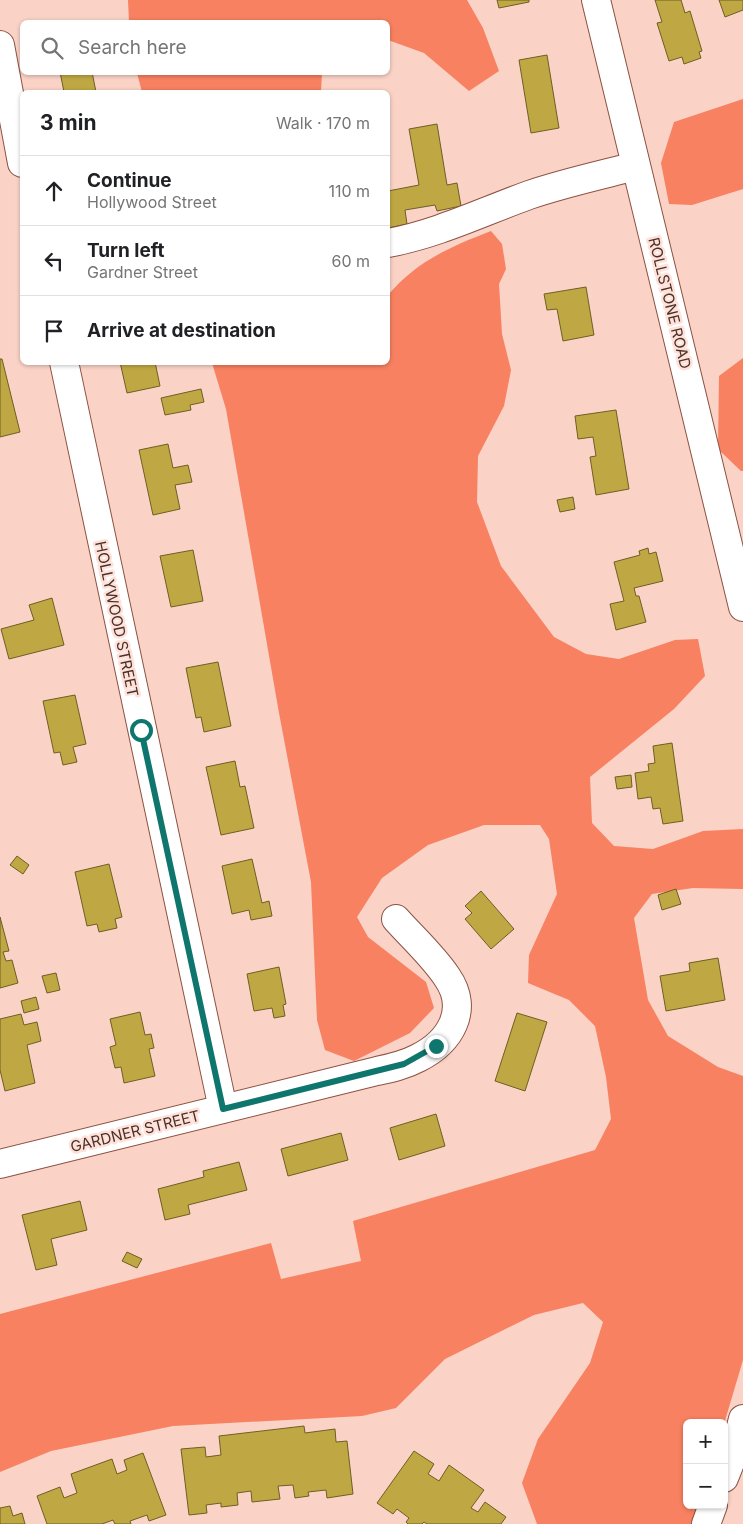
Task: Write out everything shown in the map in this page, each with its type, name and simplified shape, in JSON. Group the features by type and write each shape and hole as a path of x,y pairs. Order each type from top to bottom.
{"street":[{"name":"ROLLSTONE ROAD","path":"596,0 743,607"},
{"path":"0,45 20,152"},
{"path":"390,243 407,240 531,195 636,166"},
{"name":"HOLLYWOOD STREET","path":"65,365 223,1109"},
{"name":"GARDNER STREET","path":"0,1164 404,1064 426,1054 444,1038 458,1016 458,1000 448,977 396,920"},
{"path":"728,1468 743,1419"},
{"path":"706,1524 712,1509"}],"shaded area":[{"path":"128,0 467,0 483,28 499,71 469,91 424,53 390,41 390,20 129,20"},
{"path":"138,75 322,75 321,90 142,90"},
{"path":"743,99 743,189 692,205 669,204 661,163 674,122"},
{"path":"491,231 502,244 506,269 499,284 502,334 511,370 504,406 478,456 477,502 501,566 554,637 586,654 619,659 675,640 698,639 705,676 674,709 590,777 592,823 614,846 653,849 703,831 743,829 743,889 693,888 652,894 634,918 648,1000 668,1036 718,1067 743,1076 743,1360 725,1419 683,1419 683,1509 697,1509 691,1524 537,1524 522,1483 538,1439 590,1363 603,1322 583,1303 534,1315 445,1359 396,1408 362,1416 173,1426 51,1451 0,1472 0,1314 271,1243 281,1279 361,1261 353,1221 595,1150 611,1119 606,1077 595,1026 569,1000 528,983 529,955 557,894 549,839 540,825 484,825 428,845 382,878 357,917 368,937 426,982 434,1008 410,1033 354,1061 325,1050 317,1020 311,882 279,713 226,409 213,365 390,365 390,293 411,273 448,249"},
{"path":"743,358 743,471 741,471 718,449 719,376"}],"building":[{"path":"497,0 529,0 529,2 499,8"},
{"path":"655,0 681,0 685,13 690,11 702,51 699,52 701,58 684,64 682,57 669,61 657,23 662,22"},
{"path":"719,0 743,0 743,10 725,17"},
{"path":"547,55 559,128 531,133 519,60"},
{"path":"61,75 93,75 96,90 64,90"},
{"path":"437,124 447,185 457,183 461,206 437,211 435,205 405,210 407,224 390,228 390,191 419,185 409,129"},
{"path":"586,287 594,335 563,341 557,309 547,310 544,294"},
{"path":"0,359 2,359 20,432 0,437"},
{"path":"121,365 156,365 160,386 127,393"},
{"path":"201,389 204,402 190,405 191,410 165,415 161,398"},
{"path":"616,410 629,489 596,495 590,457 596,456 593,437 578,439 575,416"},
{"path":"168,444 173,468 188,465 192,482 175,485 180,509 153,515 139,450"},
{"path":"573,497 575,509 560,512 557,500"},
{"path":"648,548 649,554 656,552 663,581 634,588 636,596 639,596 646,622 616,630 610,604 624,601 614,562 640,555 639,551"},
{"path":"193,550 203,601 171,607 160,556"},
{"path":"52,598 64,645 9,659 1,629 34,620 29,605"},
{"path":"218,662 231,726 204,732 201,717 196,718 186,668"},
{"path":"75,695 86,744 73,747 77,762 63,765 60,752 54,753 43,701"},
{"path":"672,743 683,821 663,824 660,808 653,809 651,797 638,799 635,773 649,771 648,764 655,763 653,746"},
{"path":"235,761 240,787 245,786 254,828 221,835 206,767"},
{"path":"631,775 632,787 617,789 615,777"},
{"path":"17,856 29,865 23,874 10,865"},
{"path":"252,859 262,903 269,901 272,916 251,920 249,910 232,914 222,866"},
{"path":"109,864 122,917 115,919 117,928 99,932 97,924 87,926 75,872"},
{"path":"676,889 681,904 662,910 658,895"},
{"path":"481,891 514,929 491,949 465,919 472,913 465,906"},
{"path":"0,917 9,951 3,952 6,961 12,960 18,983 0,988"},
{"path":"718,958 725,1000 666,1011 660,976 690,971 689,963"},
{"path":"279,967 286,1004 283,1005 285,1016 274,1018 272,1008 254,1011 247,974"},
{"path":"56,973 60,990 47,993 42,976"},
{"path":"36,997 39,1009 24,1013 21,1001"},
{"path":"140,1012 145,1035 151,1034 154,1048 149,1049 155,1076 124,1083 121,1067 115,1068 110,1047 116,1045 110,1019"},
{"path":"517,1013 547,1022 525,1091 495,1081"},
{"path":"21,1014 24,1025 37,1022 41,1041 27,1045 35,1083 5,1091 0,1070 0,1019"},
{"path":"436,1114 445,1146 399,1160 390,1128"},
{"path":"341,1133 348,1160 288,1176 281,1149"},
{"path":"239,1162 247,1190 188,1205 190,1214 165,1220 158,1189 204,1177 203,1171"},
{"path":"80,1201 87,1230 51,1239 57,1265 36,1270 22,1215"},
{"path":"127,1252 142,1259 137,1268 122,1261"},
{"path":"304,1426 305,1433 335,1429 336,1442 347,1441 353,1494 327,1498 326,1490 308,1492 309,1496 295,1498 293,1485 278,1486 280,1499 252,1502 251,1491 237,1493 238,1505 221,1507 221,1503 206,1505 207,1513 189,1515 181,1449 205,1447 206,1457 221,1455 219,1436"},
{"path":"414,1451 434,1464 428,1474 439,1481 449,1465 484,1490 471,1508 478,1512 485,1502 506,1517 501,1524 427,1524 424,1522 422,1524 408,1524 406,1522 409,1518 397,1509 393,1514 377,1503"},
{"path":"143,1453 166,1515 149,1521 147,1515 130,1521 131,1524 115,1524 113,1520 102,1524 47,1524 37,1496 60,1487 64,1498 77,1493 71,1474 112,1459 117,1474 127,1470 124,1460"},
{"path":"10,1506 13,1516 22,1513 25,1524 0,1524 0,1508"}],"route":[{"path":"141,730 223,1109 404,1064 426,1054 436,1046"}]}
